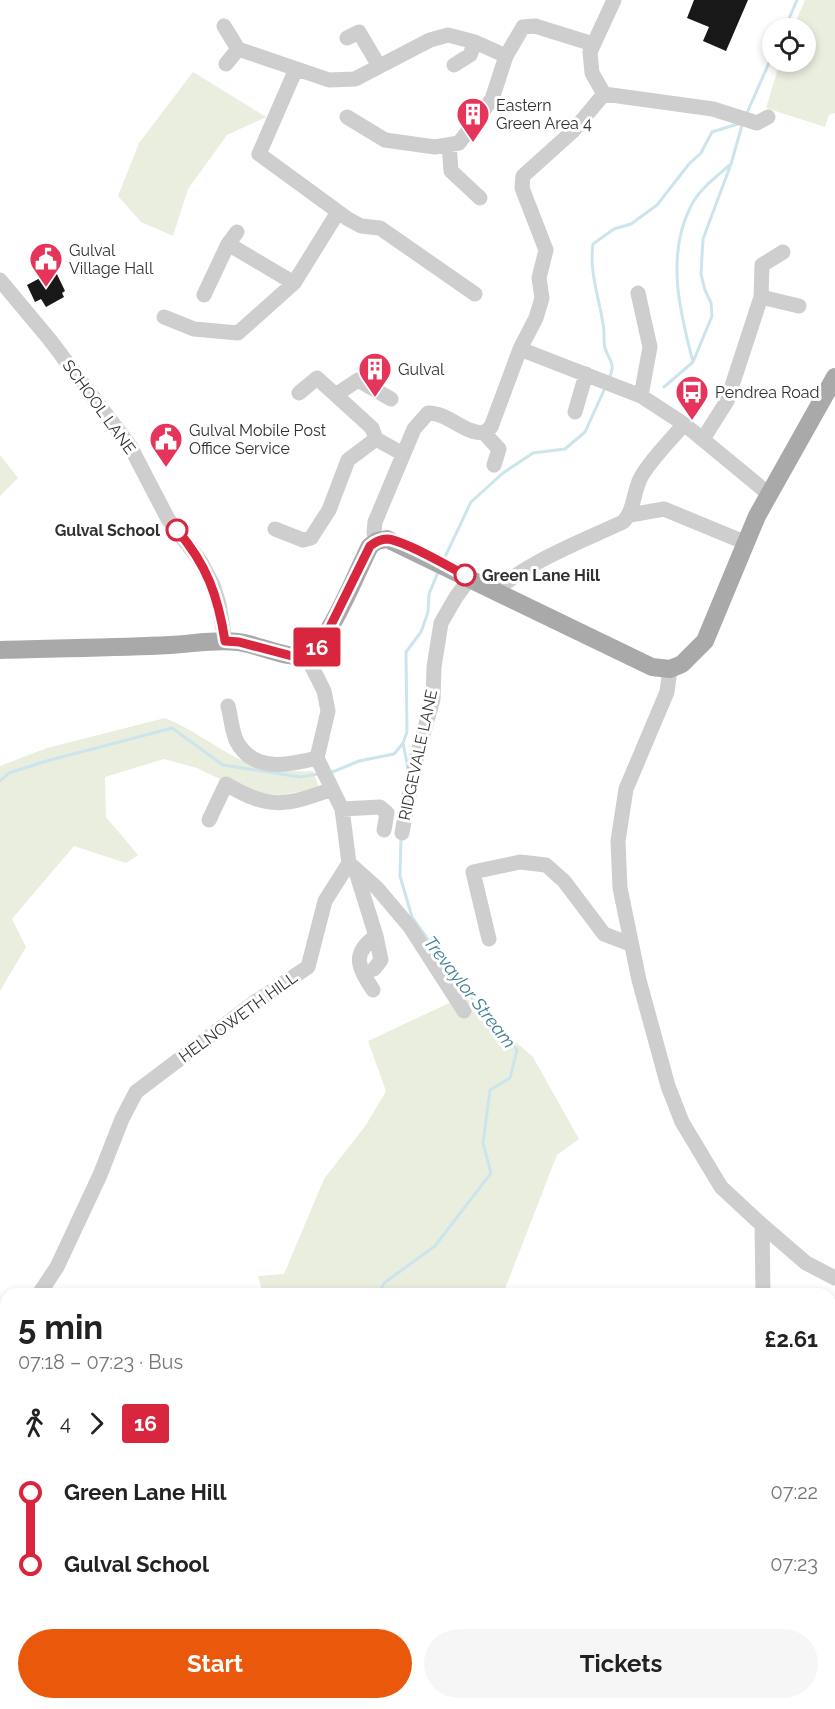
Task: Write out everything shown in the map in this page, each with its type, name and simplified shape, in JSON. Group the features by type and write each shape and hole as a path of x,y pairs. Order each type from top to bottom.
{"main road":[{"path":"0,650 171,645 225,641 239,642 292,656 306,655 323,639 370,546 377,541 387,539 454,569 620,653 652,667 670,669 691,657 705,641 744,542 835,377"}],"street":[{"path":"604,94 592,73 590,52 614,0"},
{"path":"224,26 238,49 329,80 355,80 430,40 448,35 475,42 506,56"},
{"path":"347,117 385,140 435,147 459,143 492,99 506,56 523,27 535,26 593,44"},
{"path":"347,38 359,32 379,66"},
{"path":"454,64 470,55 475,42"},
{"path":"226,64 238,49"},
{"path":"296,69 259,154 338,212 362,226 380,228 476,294"},
{"path":"604,94 713,109 757,123 768,117"},
{"path":"377,541 374,532 375,522 414,429 428,413 437,413 472,433 484,433 491,426 520,349 536,318 542,298 539,278 546,250 522,188 523,176 573,131 604,94"},
{"path":"449,145 451,171 480,198"},
{"path":"164,318 194,329 238,333 294,283 338,212"},
{"path":"204,295 232,238 294,283"},
{"path":"703,439 727,401 761,297 762,265 783,252"},
{"name":"SCHOOL LANE","path":"0,280 19,300 130,446 162,510 201,562 213,585 219,604 225,641"},
{"path":"638,293 650,347 641,396"},
{"path":"761,297 799,306"},
{"path":"520,349 641,396 684,424 770,495"},
{"path":"575,412 586,374"},
{"path":"299,393 317,378 338,394 344,405 372,428 376,439 403,454"},
{"path":"338,394 358,380 390,399"},
{"path":"494,591 509,579 545,559 623,522 630,515 641,477 684,424"},
{"path":"484,433 499,449 494,465"},
{"path":"274,529 303,540 311,538 329,510 348,460 376,439"},
{"path":"630,515 664,509 744,542"},
{"name":"RIDGEVALE LANE","path":"402,833 415,763 433,699 434,667 441,623 456,597 471,578"},
{"path":"306,655 324,691 328,711 318,761 342,809 353,867 376,936 381,960 374,969"},
{"path":"670,669 667,692 626,789 618,841 620,888 630,944 659,1055 682,1122 721,1187 806,1263 835,1278"},
{"path":"228,706 236,741 248,756 271,765 318,761"},
{"path":"209,820 226,784 246,796 270,803 297,802 329,784"},
{"path":"342,809 380,807 387,813 384,830"},
{"path":"489,939 473,872 520,862 546,865 564,881 604,934 630,944"},
{"path":"353,867 377,888 410,927 464,1011"},
{"name":"HELNOWETH HILL","path":"43,1288 57,1267 136,1092 255,1002 308,967 325,901 353,867"},
{"path":"372,990 359,967 358,958 364,946 376,936"},
{"path":"762,1224 764,1288"}],"shaded area":[{"path":"805,0 835,0 835,113 829,115 825,127 766,108 777,72 816,72 816,18 797,18"},
{"path":"193,72 266,117 227,135 188,189 173,236 141,222 118,196 139,143"},
{"path":"0,455 18,478 0,496"},
{"path":"165,718 244,761 273,769 313,771 319,788 281,795 249,793 197,768 164,759 105,777 106,817 138,855 126,863 74,846 12,919 26,947 0,991 0,766 47,748"},
{"path":"464,996 533,1057 579,1139 557,1155 505,1288 261,1288 258,1276 284,1274 324,1179 366,1125 386,1091 368,1041"}],"building":[{"path":"694,0 748,0 726,51 703,41 709,27 687,18"},
{"name":"Gulval Village Hall","path":"55,270 65,291 62,293 64,297 46,307 41,299 35,302 27,285"}],"waterway":[{"path":"789,18 797,0"},
{"path":"747,113 765,72"},
{"path":"693,362 712,316 711,303 701,274 703,239 731,164 743,122"},
{"path":"609,379 612,366 604,345 604,327 593,274 593,244 614,229 631,224 657,205 689,164 701,153 712,132 741,123"},
{"path":"664,387 693,362 678,285 677,265 683,226 698,195 731,164"},
{"path":"443,561 471,502 503,473 533,453 565,449 585,432 605,388"},
{"path":"330,773 359,761 394,754 403,743 407,732 406,652 421,632 428,612 429,594 438,572"},
{"path":"0,781 9,773 43,762 172,728 223,765 300,777 318,774"},
{"name":"Trevaylor Stream","path":"403,743 408,768"},
{"name":"Trevaylor Stream","path":"382,1288 384,1283 435,1246 491,1173 483,1143 490,1090 510,1078 517,1050 496,1021 466,993 412,917 400,876 401,837"}],"bus line":[{"name":"16","path":"177,530 201,562 213,585 219,604 225,641 271,649 292,656 306,655 318,646 341,606 370,546 377,541 387,539 402,544 465,575"}],"place":[{"name":"Eastern Green Area 4","path":"473,143"},
{"name":"Gulval Village Hall","path":"46,288"},
{"name":"Gulval","path":"375,398"},
{"name":"Pendrea Road","path":"692,421"},
{"name":"Gulval Mobile Post Office Service","path":"166,468"},
{"name":"Gulval School","path":"177,530"},
{"name":"Green Lane Hill","path":"465,575"}]}
